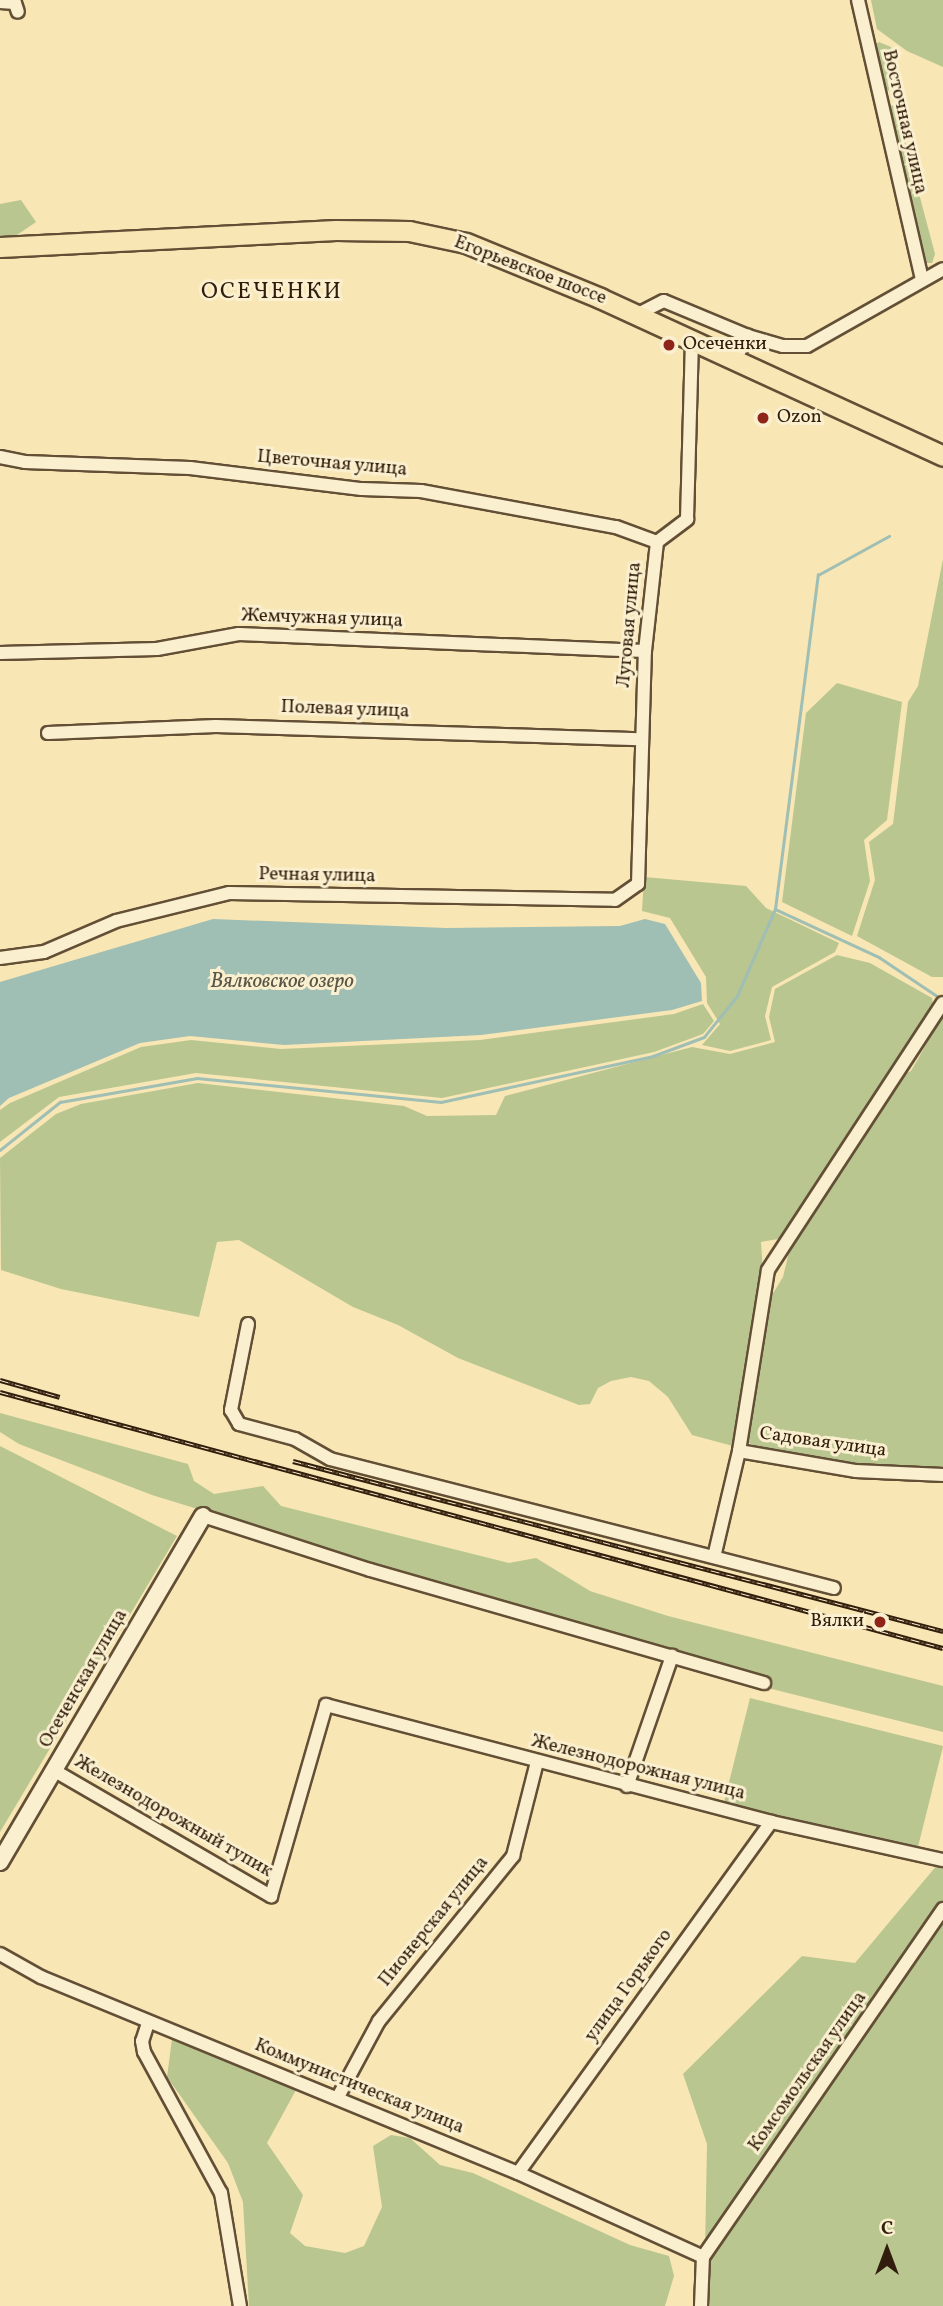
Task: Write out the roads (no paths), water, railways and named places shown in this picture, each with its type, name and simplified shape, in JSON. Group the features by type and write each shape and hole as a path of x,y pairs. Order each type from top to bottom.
{"main road":[{"name":"Егорьевское шоссе","path":"0,247 336,230 409,231 466,243 636,315 943,456"}],"street":[{"name":"Восточная улица","path":"858,0 922,279"},
{"path":"0,2 15,3 18,12"},
{"path":"636,315 664,301 748,336 783,346 807,346 943,269"},
{"path":"734,361 748,336"},
{"name":"Луговая улица","path":"638,884 640,739 645,651 657,542 687,519 692,342"},
{"name":"Цветочная улица","path":"0,457 25,462 190,467 362,489 421,491 616,527 657,542"},
{"name":"Жемчужная улица","path":"0,653 157,649 239,634 645,651"},
{"name":"Полевая улица","path":"48,733 216,726 640,739"},
{"name":"Речная улица","path":"0,958 44,952 116,920 229,893 615,901 638,884"},
{"path":"713,1557 739,1451 768,1270 943,1003"},
{"path":"248,1324 231,1410 239,1424 295,1439 330,1459 834,1588"},
{"name":"Садовая улица","path":"739,1451 856,1471 943,1475"},
{"path":"203,1516 370,1570 764,1683"},
{"name":"Осеченская улица","path":"0,1862 203,1516"},
{"path":"627,1786 672,1656"},
{"name":"Железнодорожная улица","path":"271,1896 326,1705 627,1786 771,1822 943,1860"},
{"name":"Пионерская улица","path":"338,2097 379,2021 513,1856 537,1762"},
{"name":"Железнодорожный тупик","path":"55,1771 271,1896"},
{"name":"улица Горького","path":"518,2173 771,1822"},
{"name":"Комсомольская улица","path":"703,2257 943,1909"},
{"name":"Коммунистическая улица","path":"0,1954 41,1977 518,2173 703,2257"},
{"path":"148,2023 142,2041 144,2052 221,2193 240,2306"},
{"path":"701,2306 703,2257"}],"water":[{"name":"Вялковское озеро","path":"213,919 446,928 620,926 645,919 665,924 701,983 702,1001 672,1010 481,1035 284,1045 190,1036 140,1043 9,1098 0,1106 0,982"}],"waterway":[{"path":"0,1150 60,1102 197,1078 441,1102 653,1056 704,1037 737,996 775,909 818,575 889,536"},
{"path":"775,909 879,957 937,996"}],"railway":[{"path":"0,1380 60,1397"},
{"path":"0,1392 943,1648"},
{"path":"293,1461 943,1631"}],"place":[{"name":"Осеченки","path":"669,345"},
{"name":"Ozon","path":"763,418"},
{"name":"Вялки","path":"880,1622"}],"district":[{"name":"ОСЕЧЕНКИ","path":"272,292"}]}
